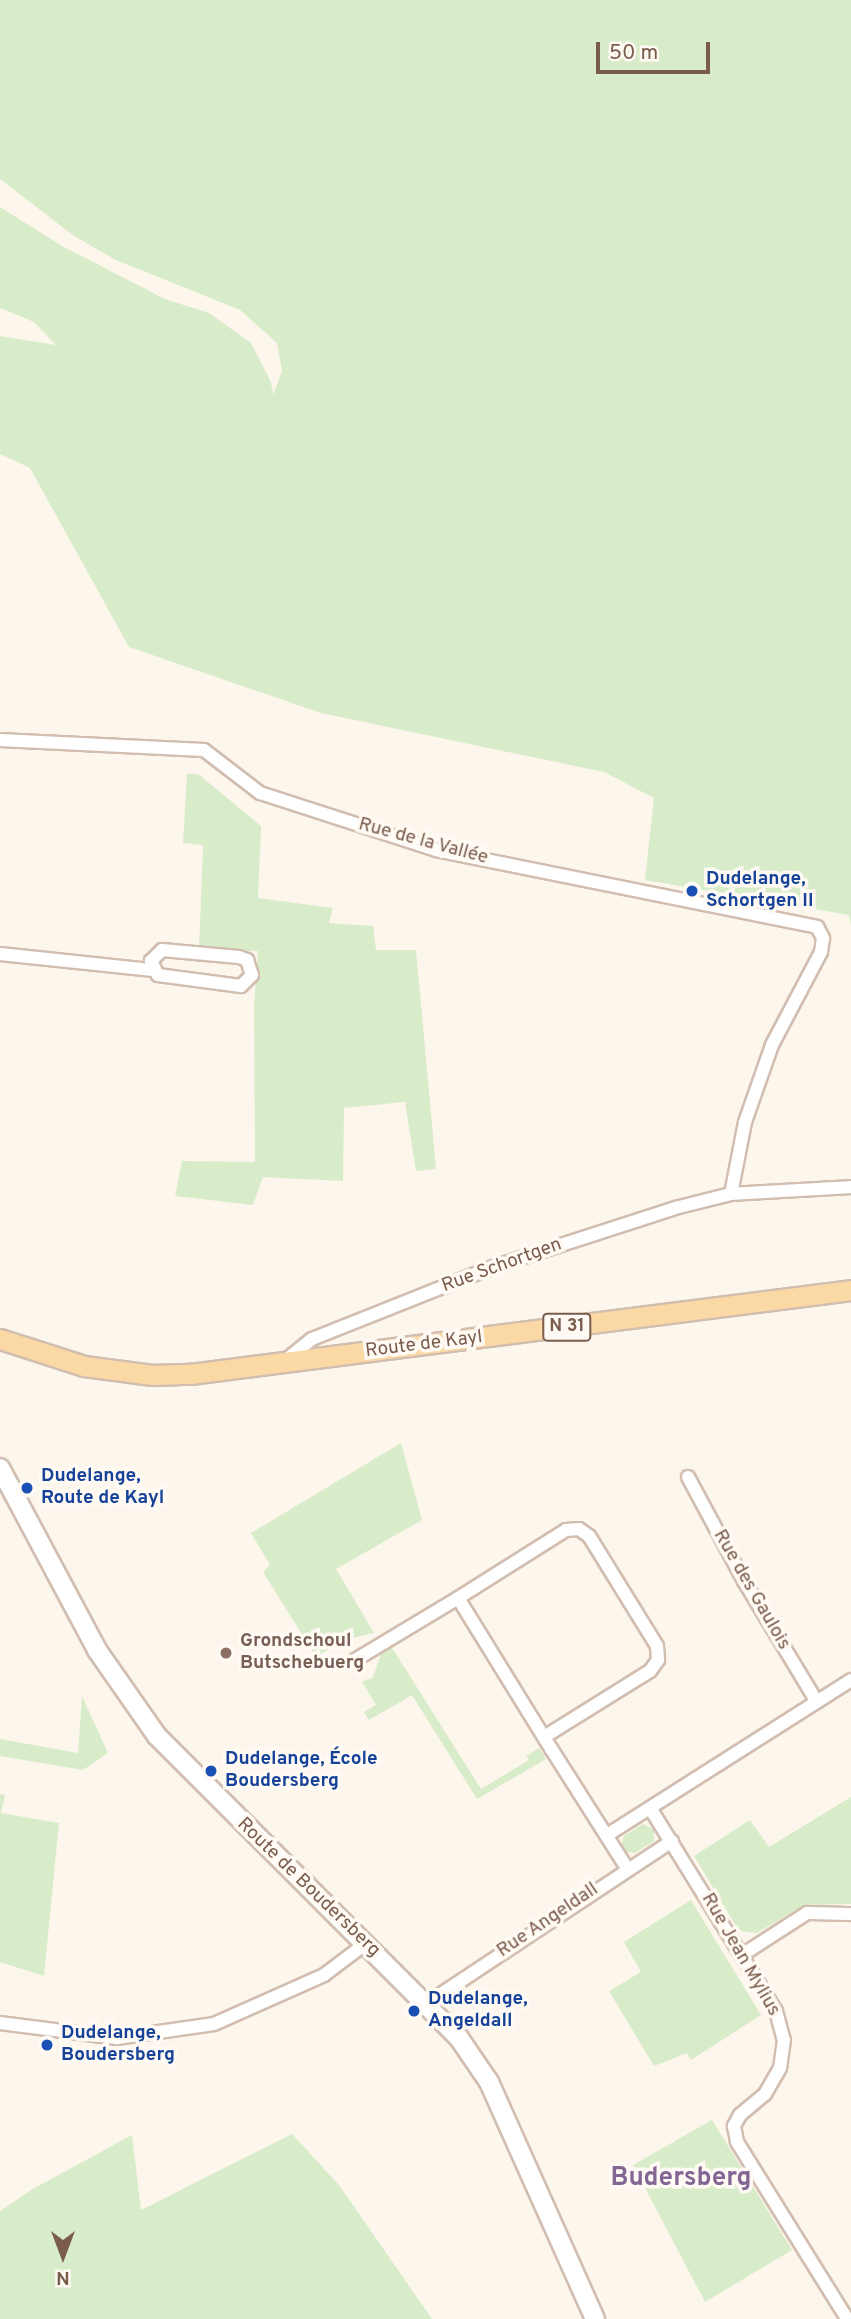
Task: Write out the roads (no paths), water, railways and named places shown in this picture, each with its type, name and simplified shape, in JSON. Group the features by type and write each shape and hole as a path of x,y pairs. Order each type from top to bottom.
{"main road":[{"name":"Route de Kayl","path":"0,1339 83,1366 126,1373 190,1374 851,1290"},
{"name":"Route de Boudersberg","path":"0,1468 97,1650 157,1736 459,2038 489,2082 595,2319"}],"street":[{"name":"Rue de la Vallée","path":"0,740 204,750 260,793 436,850 817,927 823,938 821,952 772,1045 745,1122 731,1194"},
{"path":"0,954 153,970 166,977 241,986 252,975 247,960 239,957 170,950 155,954 153,970"},
{"name":"Rue Schortgen","path":"283,1363 312,1339 493,1267 731,1194 851,1186"},
{"name":"Rue des Gaulois","path":"688,1476 744,1581 817,1702"},
{"path":"355,1660 566,1530 579,1529 589,1536 657,1646 658,1660 650,1671 544,1737"},
{"path":"457,1598 627,1868"},
{"path":"607,1835 851,1680"},
{"name":"Rue Jean Mylius","path":"650,1808 776,2011 784,2040 780,2068 765,2094 740,2115 734,2126 737,2141 847,2319"},
{"name":"Rue Angeldall","path":"426,2004 627,1868 672,1841"},
{"path":"742,1955 807,1913 851,1914"},
{"path":"0,2023 117,2038 201,2026 258,2007 324,1975 365,1944"}],"place":[{"name":"Dudelange, Schortgen II","path":"692,891"},
{"name":"Dudelange, Route de Kayl","path":"27,1488"},
{"name":"Grondschoul Butschebuerg","path":"226,1653"},
{"name":"Dudelange, École Boudersberg","path":"211,1771"},
{"name":"Dudelange, Angeldall","path":"414,2011"},
{"name":"Dudelange, Boudersberg","path":"47,2045"}],"district":[{"name":"Budersberg","path":"681,2179"}]}
